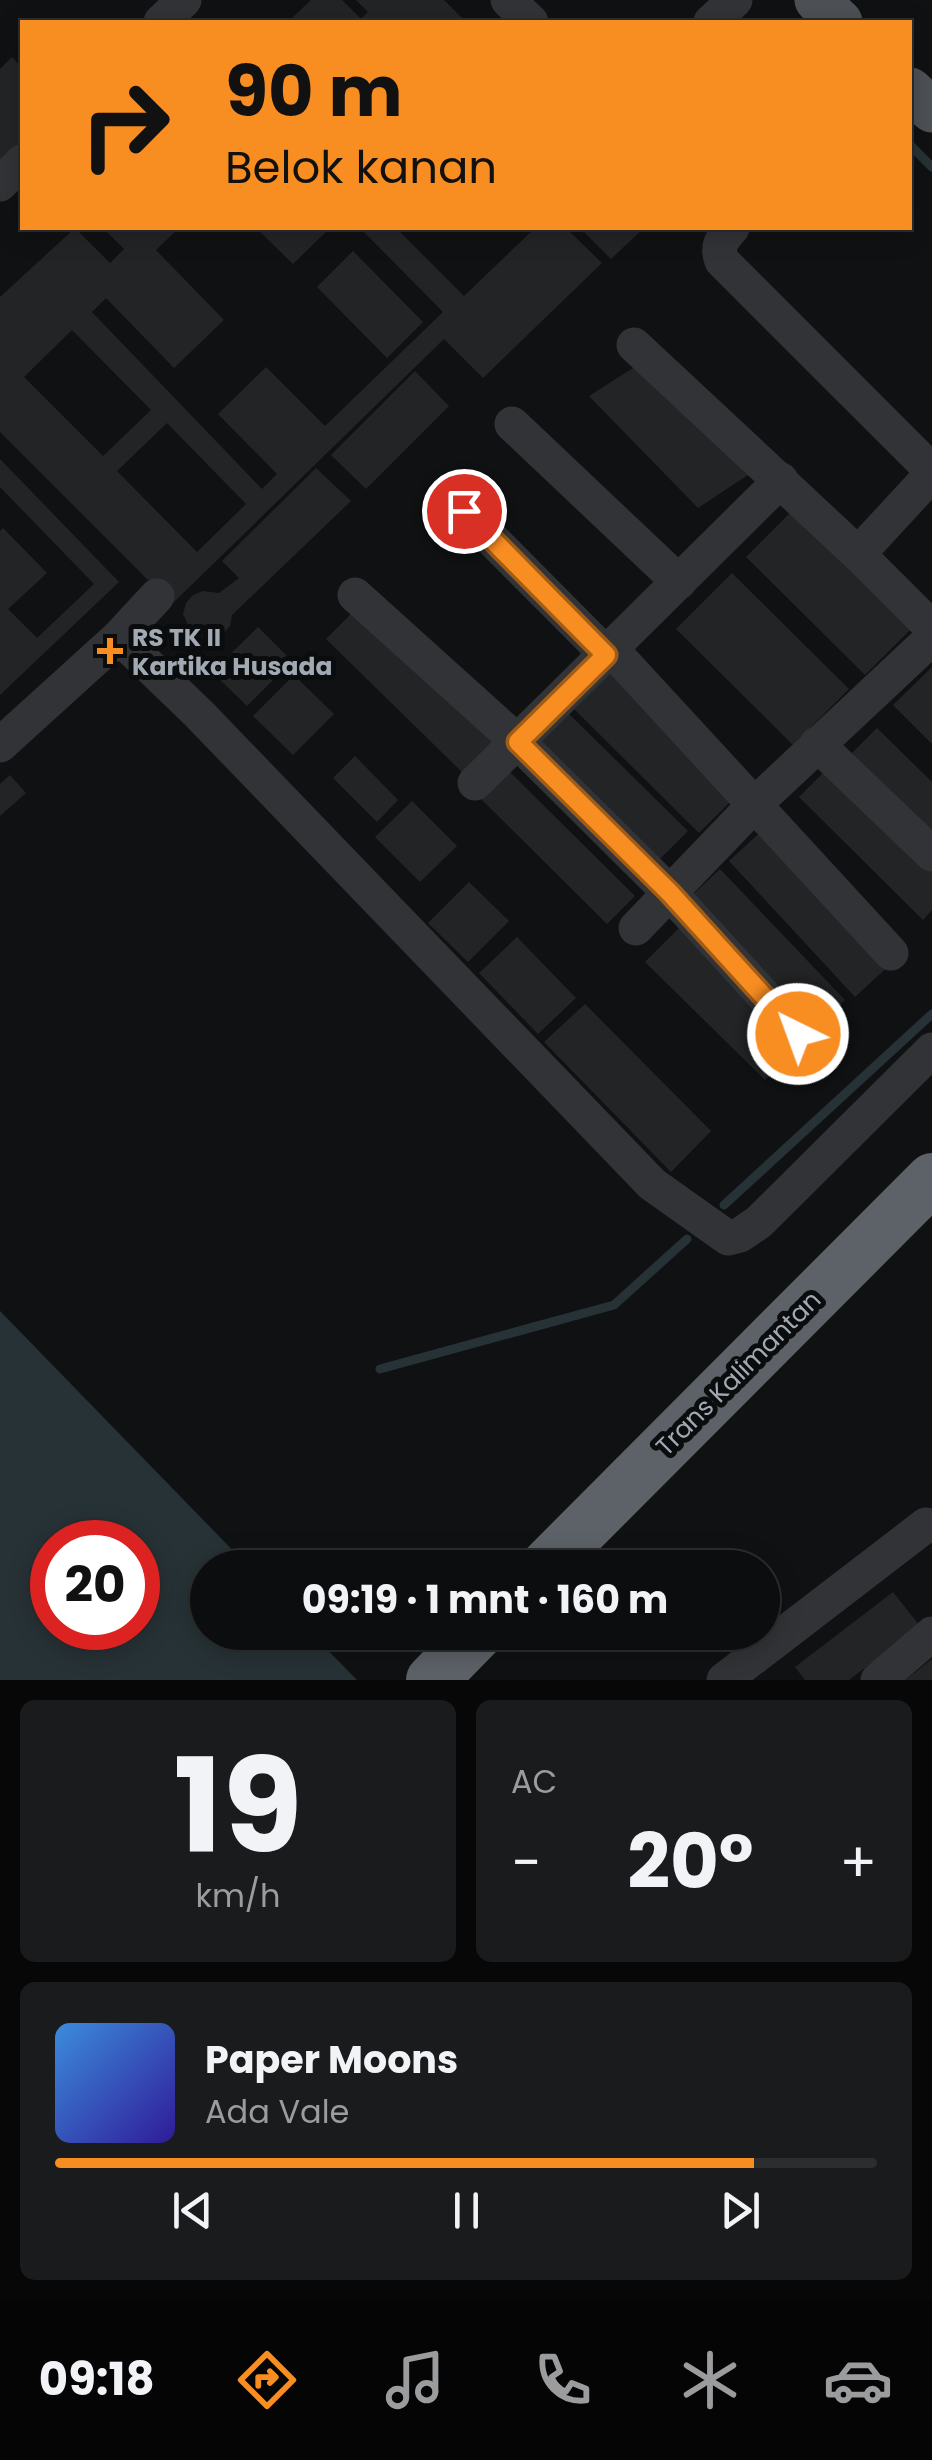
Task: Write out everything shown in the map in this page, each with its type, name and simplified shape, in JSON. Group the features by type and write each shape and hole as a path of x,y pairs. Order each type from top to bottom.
{"highway":[{"name":"Trans Kalimantan","path":"562,1550 932,1179"},
{"path":"432,1680 461,1650"}],"main road":[{"path":"817,0 838,20"},
{"path":"912,92 932,110"}],"street":[{"path":"163,20 184,0"},
{"path":"508,0 529,20"},
{"path":"714,20 735,0"},
{"path":"0,184 20,164"},
{"path":"730,230 718,251 722,260 932,472 858,554"},
{"path":"634,344 932,628"},
{"path":"512,424 679,582"},
{"path":"475,782 781,480"},
{"path":"464,511 755,804 890,952"},
{"path":"355,595 518,742 670,893 798,1034"},
{"path":"0,744 119,637 157,596"},
{"path":"119,637 199,714 652,1184 728,1238 759,1222 932,1050"},
{"path":"636,928 755,804 932,638"},
{"path":"817,744 932,854"},
{"path":"724,1680 926,1525"},
{"path":"878,1680 932,1634"}],"shaded area":[{"path":"0,1311 232,1550 190,1550 190,1650 328,1650 357,1680 0,1680"}],"building":[{"path":"311,0 342,0 361,19 368,12 356,0 444,0 464,20 290,20"},
{"path":"12,57 20,66 20,144 0,164 0,69"},
{"path":"73,230 110,263 124,249 105,230 177,230 156,250 224,320 174,368 106,298 92,312 262,489 277,474 218,414 266,367 325,426 443,312 362,230 398,230 464,296 533,230 568,230 602,263 483,378 444,339 172,604 0,432 0,297","holes":["72,330 151,410 103,456 24,377","167,423 246,504 197,552 117,471"]},
{"path":"258,230 328,230 293,264"},
{"path":"582,230 642,230 611,259"},
{"path":"353,251 423,322 387,358 317,287"},
{"path":"636,366 751,473 698,508 589,396"},
{"path":"415,371 449,406 366,489 331,455"},
{"path":"0,459 119,582 0,695 0,531 3,528 47,573 8,609 37,638 94,584 0,487"},
{"path":"316,468 351,501 232,615 223,634 213,638 192,633 183,614 186,603 203,591 219,593 239,578 222,561"},
{"path":"792,511 911,629 865,675 746,557"},
{"path":"732,573 849,689 793,745 676,629"},
{"path":"358,607 498,745 466,776 326,639"},
{"path":"258,627 292,661 247,706 212,672"},
{"path":"932,667 932,744 893,705"},
{"path":"615,668 740,792 699,833 574,709"},
{"path":"294,675 334,714 293,755 253,716"},
{"path":"563,708 688,831 655,864 530,741"},
{"path":"877,728 932,782 932,846 845,760"},
{"path":"355,756 398,800 377,822 333,778"},
{"path":"828,768 932,871 932,910 923,920 799,797"},
{"path":"509,771 635,896 607,924 481,799"},
{"path":"10,775 26,793 0,816 0,784"},
{"path":"412,801 457,846 420,882 375,837"},
{"path":"768,825 894,961 855,997 729,861"},
{"path":"720,869 845,1000 810,1033 684,903"},
{"path":"469,882 509,921 468,962 428,923"},
{"path":"682,925 801,1044 765,1080 645,962"},
{"path":"517,937 576,998 538,1034 479,973"},
{"path":"585,1004 711,1131 671,1172 544,1042"},
{"path":"893,1592 920,1626 849,1680 805,1680 795,1667"},
{"path":"932,1659 932,1680 905,1680"}],"waterway":[{"path":"912,147 932,167"},
{"path":"724,1205 932,1014"},
{"path":"380,1369 614,1305 687,1239"}],"place":[{"name":"RS TK II Kartika Husada","path":"110,651"}],"route":[{"path":"464,511 606,655 518,742 670,893 798,1034"}]}
